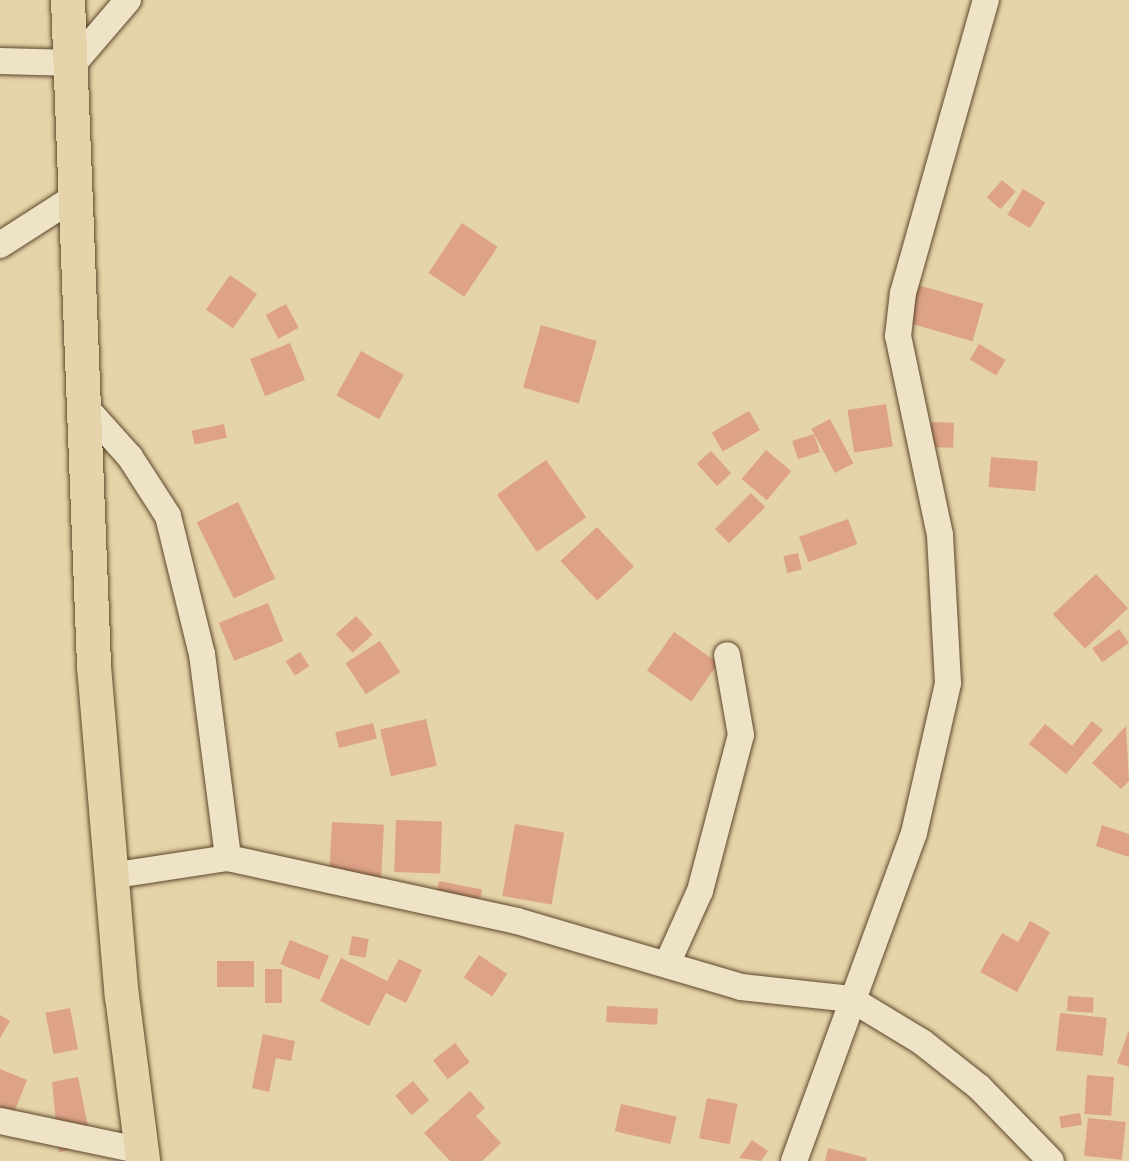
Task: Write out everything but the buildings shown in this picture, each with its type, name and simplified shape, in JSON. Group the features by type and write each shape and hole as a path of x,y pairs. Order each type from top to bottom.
{"main road":[{"path":"68,0 74,63 94,666 110,876 142,1156"}],"street":[{"path":"0,61 74,63 128,0"},
{"path":"794,1161 914,833 948,683 940,535 898,336 903,293 986,0"},
{"path":"0,245 78,195"},
{"path":"86,408 130,457 168,516 202,654 228,858"},
{"path":"667,964 700,891 741,735 727,655"},
{"path":"110,876 228,858 517,921 741,987 851,999 922,1042 979,1087 1051,1161"},
{"path":"0,1121 142,1156"}]}
